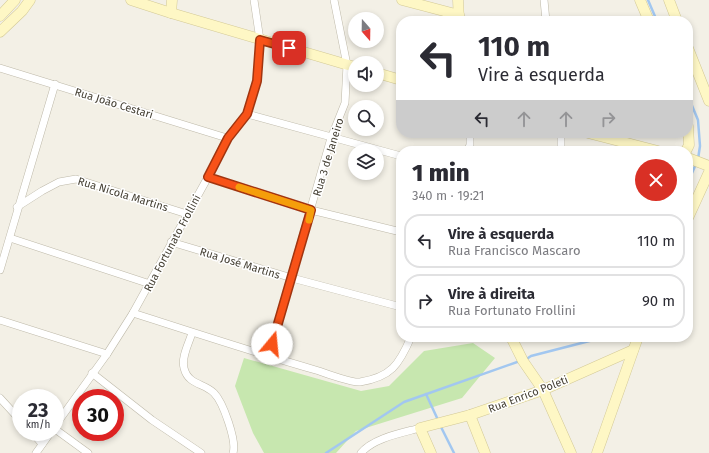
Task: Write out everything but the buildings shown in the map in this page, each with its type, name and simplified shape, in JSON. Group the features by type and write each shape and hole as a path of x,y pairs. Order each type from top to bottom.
{"street":[{"path":"0,32 22,11 30,0"},
{"path":"131,0 260,40 348,65"},
{"path":"171,13 172,0"},
{"name":"Rua Fortunato Frollini","path":"64,415 107,354 133,313 228,138 247,114 257,81 260,40 254,0"},
{"name":"Rua 3 de Janeiro","path":"334,0 348,56"},
{"path":"402,0 453,16"},
{"path":"458,0 459,16"},
{"path":"544,0 546,16"},
{"path":"640,0 647,16"},
{"path":"669,0 675,16"},
{"path":"14,18 2,14 12,1 22,11"},
{"path":"693,61 709,101"},
{"name":"Rua João Cestari","path":"0,68 228,138"},
{"path":"384,75 396,79"},
{"path":"0,270 54,84"},
{"name":"Rua 3 de Janeiro","path":"268,357 292,278 331,138 345,103 348,84"},
{"path":"247,114 396,155"},
{"path":"607,138 639,146"},
{"path":"693,197 701,164"},
{"path":"208,177 311,210 396,231"},
{"name":"Rua Nicola Martins","path":"18,207 59,182 76,179 187,214"},
{"path":"10,238 150,284"},
{"name":"Rua José Martins","path":"172,242 292,278 396,307"},
{"path":"133,313 268,357 358,383 381,376 392,369 402,357 408,342"},
{"path":"0,320 107,354"},
{"path":"192,333 183,360 185,373 195,383 213,392 222,405 229,423 235,448 233,453"},
{"path":"513,342 523,361 543,390 571,453"},
{"path":"597,453 636,342"},
{"name":"Rua Enrico Poleti","path":"420,428 470,415 543,390 633,350"},
{"path":"92,374 152,420 202,453"},
{"path":"0,398 12,411"},
{"path":"470,415 486,453"},
{"path":"363,452 368,446 380,440 420,428 431,453"},
{"path":"64,435 88,453"},
{"path":"36,453 44,441"}],"green space":[{"path":"473,343 495,358 462,398 356,431 336,453 264,453 253,433 235,386 244,358 361,391 389,386 424,351"}],"waterway":[{"path":"648,0 655,16"},
{"path":"693,108 698,120 700,146 698,159"},
{"path":"693,171 696,164"},
{"path":"528,358 586,342"},
{"path":"326,453 404,402 520,361"},
{"path":"426,394 438,420"},
{"path":"440,425 454,453"}],"slow traffic":[{"path":"239,187 311,210 309,220"}],"route":[{"path":"272,344 311,210 208,177 228,138 247,114 257,81 260,40 289,48"}]}
